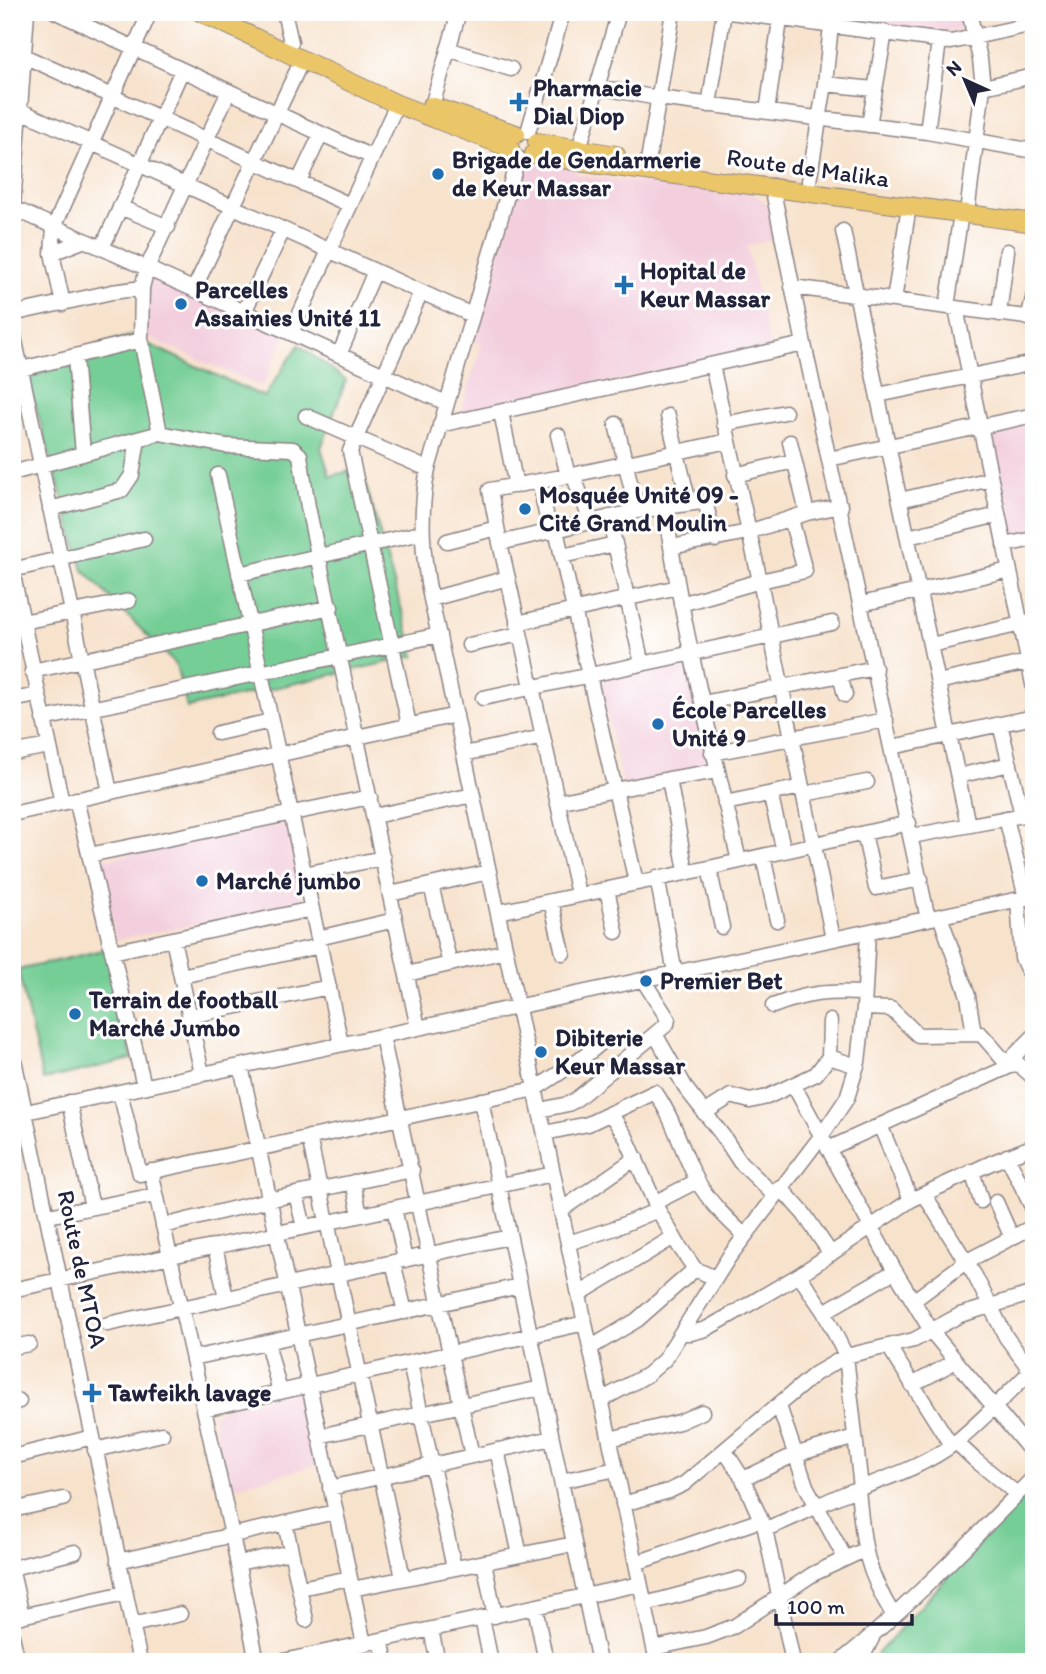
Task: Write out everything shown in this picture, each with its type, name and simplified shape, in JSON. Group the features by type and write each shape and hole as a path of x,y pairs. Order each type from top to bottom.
{"main road":[{"name":"Route de Malika","path":"200,12 397,104 524,145 662,173 909,206 1034,213"},
{"name":"Route de Malika","path":"227,12 524,145 579,149 648,161 808,181 1034,223"}],"street":[{"path":"12,220 15,133 19,110 17,74 24,56 27,12"},
{"path":"56,12 372,157"},
{"path":"63,304 52,253 54,226 150,12"},
{"path":"284,12 290,42"},
{"path":"432,106 459,12"},
{"path":"563,12 428,469 421,533 431,599 655,1655 735,1626 813,1574 864,1550"},
{"path":"579,149 619,12"},
{"path":"648,161 673,12"},
{"path":"709,105 724,12"},
{"path":"730,12 780,20 823,21 951,42 1034,24"},
{"path":"969,12 983,87 951,308 970,376 1010,570 1027,623 1028,662 1034,689"},
{"path":"767,112 780,20"},
{"path":"808,181 825,84 823,21"},
{"path":"869,125 885,32"},
{"path":"927,132 939,41"},
{"path":"448,49 511,69"},
{"path":"24,56 350,205"},
{"path":"194,289 302,60"},
{"path":"102,248 182,70"},
{"path":"983,87 1034,76"},
{"path":"825,84 874,89"},
{"path":"597,87 709,105 927,132 1034,151"},
{"path":"160,433 141,340 142,288 147,268 229,91"},
{"path":"291,333 397,104"},
{"path":"19,110 472,315"},
{"path":"299,181 321,134"},
{"path":"772,187 921,879 934,918 968,996 974,1034"},
{"path":"894,300 909,206"},
{"path":"120,207 168,227"},
{"path":"13,208 446,403"},
{"path":"244,312 283,230"},
{"path":"843,231 968,825"},
{"path":"52,253 85,240"},
{"path":"12,242 12,255"},
{"path":"999,314 1007,251"},
{"path":"339,355 375,271"},
{"path":"792,287 1031,318 1034,295"},
{"path":"12,314 142,288"},
{"path":"409,725 350,451 421,292"},
{"path":"12,327 17,370 41,466 110,792"},
{"path":"17,370 141,340"},
{"path":"440,425 804,344"},
{"path":"75,357 83,454"},
{"path":"878,395 1034,363"},
{"path":"712,365 760,581 769,636 833,939"},
{"path":"501,412 516,486"},
{"path":"724,424 785,412"},
{"path":"829,459 1034,415"},
{"path":"306,416 428,469"},
{"path":"668,416 689,503"},
{"path":"616,424 637,511"},
{"path":"12,473 160,433 226,446 293,449 300,455 308,507 418,1028"},
{"path":"558,435 570,476 591,522"},
{"path":"50,509 122,490 132,475 138,439"},
{"path":"578,894 500,543 491,490 570,476 727,441"},
{"path":"790,442 807,513"},
{"path":"735,475 794,461"},
{"path":"218,475 341,1044"},
{"path":"900,500 991,480"},
{"path":"539,481 562,556 636,881"},
{"path":"500,543 637,511 701,502 706,505 715,540"},
{"path":"671,547 715,540 841,506"},
{"path":"665,508 681,604 738,861"},
{"path":"908,537 998,515"},
{"path":"610,517 642,663"},
{"path":"681,604 805,571 791,519"},
{"path":"447,541 497,528"},
{"path":"239,574 421,533"},
{"path":"144,539 12,571 22,622 19,645 32,671 49,746 89,855 144,1086"},
{"path":"1004,545 1034,539"},
{"path":"562,556 615,544"},
{"path":"861,604 1010,570"},
{"path":"431,599 508,578"},
{"path":"469,645 574,610 678,587"},
{"path":"22,622 130,601"},
{"path":"32,671 331,607"},
{"path":"483,698 832,623"},
{"path":"930,645 1027,623"},
{"path":"43,719 439,635"},
{"path":"938,682 1028,662"},
{"path":"704,703 875,668"},
{"path":"840,675 845,695"},
{"path":"12,700 37,695"},
{"path":"12,814 456,715"},
{"path":"892,747 1034,717"},
{"path":"712,753 886,720"},
{"path":"219,733 271,721"},
{"path":"498,912 864,833 968,825 1028,814 1010,764 1000,724"},
{"path":"464,754 543,737"},
{"path":"12,753 49,746"},
{"path":"958,776 1010,764"},
{"path":"557,802 717,771"},
{"path":"669,779 686,871"},
{"path":"725,803 770,794 867,782"},
{"path":"770,794 784,851"},
{"path":"374,816 473,795"},
{"path":"89,855 370,797"},
{"path":"1006,818 1026,898 1022,958 1029,964 1034,984"},
{"path":"864,833 876,888 921,879"},
{"path":"763,856 777,920"},
{"path":"304,874 383,858"},
{"path":"709,868 722,927"},
{"path":"390,894 489,872"},
{"path":"657,877 675,973"},
{"path":"432,885 450,964"},
{"path":"607,889 616,932"},
{"path":"19,1113 1026,898"},
{"path":"551,901 563,953"},
{"path":"112,953 312,909"},
{"path":"181,976 396,920"},
{"path":"601,1400 658,1366 715,1278 777,1191 825,1142 846,1098 857,1066 868,932"},
{"path":"173,939 202,1074"},
{"path":"407,974 506,951"},
{"path":"540,1110 568,1104 667,1024 668,1018 643,980"},
{"path":"190,1016 329,987"},
{"path":"773,1006 811,993 829,991 891,1009 918,1035 984,1036 1013,1065 1034,1078"},
{"path":"704,1113 731,1096 750,1101 794,1087 820,1071 829,1057 830,1021"},
{"path":"655,1034 674,1069 740,1162 804,1214 831,1254"},
{"path":"382,1036 472,1456"},
{"path":"1013,1065 1015,1055 1034,1036"},
{"path":"120,1091 140,1174 535,1088 581,1059 601,1042"},
{"name":"Route de MTOA","path":"12,1050 19,1113 48,1216 140,1662"},
{"path":"829,1057 857,1066"},
{"path":"825,1142 880,1125 1013,1065"},
{"path":"241,1066 364,1644"},
{"path":"794,1087 895,1272 932,1332 1034,1455"},
{"path":"545,1133 588,1124 655,1092 679,1137 697,1181 720,1213 744,1236"},
{"path":"481,1100 599,1662"},
{"path":"69,1102 92,1208"},
{"path":"610,1112 626,1137 674,1237 695,1269 715,1278"},
{"path":"636,1563 763,1524 792,1519 818,1505 912,1469 954,1443 1032,1370 1006,1337 967,1261 917,1197 880,1125"},
{"path":"309,1137 404,1578"},
{"path":"681,1333 691,1334 706,1328 799,1275 917,1197 1034,1146"},
{"path":"1007,1156 1034,1211"},
{"path":"561,1210 636,1158"},
{"path":"163,1226 268,1200 412,1170"},
{"path":"150,1171 232,1535 257,1662"},
{"path":"972,1171 988,1202 1012,1238"},
{"path":"12,1290 553,1174"},
{"path":"568,1243 615,1228 697,1181"},
{"path":"353,1182 360,1215"},
{"path":"296,1194 304,1227"},
{"path":"48,1216 156,1195"},
{"path":"394,1208 405,1312"},
{"path":"913,1301 967,1261 1034,1226"},
{"path":"108,1324 509,1237"},
{"path":"579,1294 674,1237"},
{"path":"215,1246 226,1298"},
{"path":"590,1348 637,1320 695,1269"},
{"path":"824,1312 895,1272"},
{"path":"799,1275 824,1312 846,1356 864,1550 879,1592 894,1616"},
{"path":"192,1358 520,1286"},
{"path":"623,1504 684,1484 815,1374 846,1356 914,1340 960,1315 1034,1293"},
{"path":"204,1409 585,1323"},
{"path":"267,1342 281,1392"},
{"path":"12,1347 29,1344"},
{"path":"889,1347 912,1385 954,1443 1017,1494"},
{"path":"912,1385 956,1361"},
{"path":"410,1363 454,1568"},
{"path":"319,1436 541,1388"},
{"path":"779,1406 806,1486 845,1558"},
{"path":"610,1439 679,1422 702,1412"},
{"path":"12,1457 162,1434"},
{"path":"743,1479 794,1455 855,1437"},
{"path":"330,1488 552,1438"},
{"path":"497,1450 520,1555"},
{"path":"725,1451 743,1479 763,1524 793,1662"},
{"path":"561,1480 616,1469"},
{"path":"840,1662 894,1616 1034,1477"},
{"path":"12,1510 63,1499"},
{"path":"118,1561 335,1512"},
{"path":"285,1523 306,1620"},
{"path":"300,1588 404,1578 574,1544"},
{"path":"75,1552 13,1574 17,1617 125,1593"},
{"path":"238,1563 292,1552"},
{"path":"484,1562 491,1662"},
{"path":"645,1604 739,1579"},
{"path":"279,1662 330,1657 364,1644 640,1584"},
{"path":"535,1607 546,1662"},
{"path":"132,1625 180,1614"},
{"path":"431,1630 438,1662"},
{"path":"860,1662 874,1635"},
{"path":"12,1636 18,1662"},
{"path":"381,1640 386,1662"}],"shaded area":[{"path":"848,12 966,12 971,30 928,34 850,20"},
{"name":"Hopital de Keur Massar","path":"525,163 569,166 579,175 696,190 708,184 748,190 766,203 775,239 747,246 770,348 460,414 482,344 475,341"},
{"name":"Parcelles Assainies Unité 11","path":"147,273 286,335 262,387 144,336"},
{"path":"1034,421 1034,534 1012,539 987,431"},
{"name":"École Parcelles Unité 9","path":"692,658 717,769 624,790 599,679"},
{"name":"Marché jumbo","path":"288,822 303,903 115,940 100,860"},
{"path":"304,1389 321,1464 229,1488 213,1416 222,1408"}],"green space":[{"path":"130,336 264,397 299,345 346,380 321,448 330,476 361,468 415,656 187,708 176,665 83,570 24,366"},
{"name":"Terrain de football Marché Jumbo","path":"107,949 132,1059 43,1080 18,970"},
{"path":"1034,1488 1034,1662 870,1662 1002,1517"}],"place":[{"name":"Pharmacie Dial Diop","path":"519,102"},
{"name":"Brigade de Gendarmerie de Keur Massar","path":"438,174"},
{"name":"Hopital de Keur Massar","path":"624,285"},
{"name":"Parcelles Assainies Unité 11","path":"181,304"},
{"name":"Mosquée Unité 09 - Cité Grand Moulin","path":"525,509"},
{"name":"École Parcelles Unité 9","path":"658,724"},
{"name":"Marché jumbo","path":"202,881"},
{"name":"Premier Bet","path":"646,981"},
{"name":"Terrain de football Marché Jumbo","path":"75,1014"},
{"name":"Dibiterie Keur Massar","path":"541,1052"},
{"name":"Tawfeikh lavage","path":"92,1393"}]}
